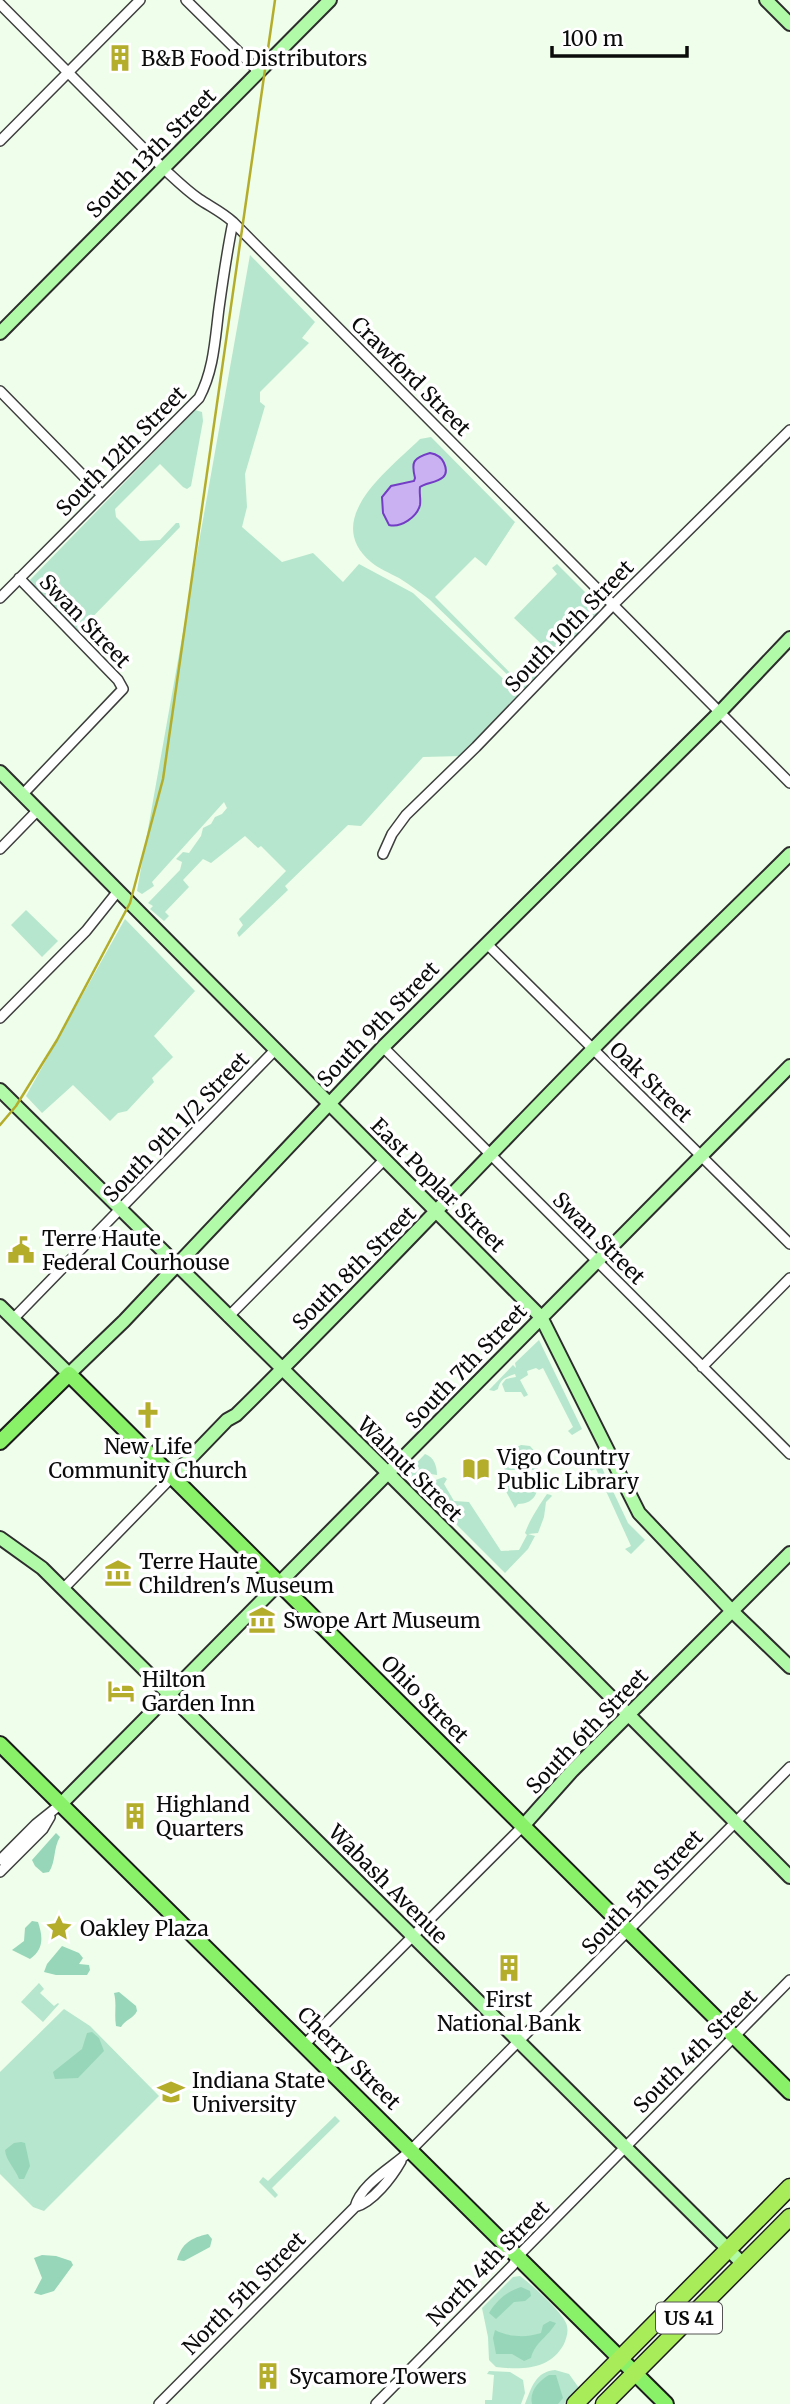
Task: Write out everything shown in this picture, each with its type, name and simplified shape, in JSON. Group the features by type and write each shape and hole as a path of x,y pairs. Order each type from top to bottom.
{"highway":[{"name":"US 41","path":"575,2404 790,2187"},
{"name":"US 41","path":"604,2404 790,2217"}],"main road":[{"name":"South 9th Street","path":"0,1442 69,1374"},
{"name":"Ohio Street","path":"69,1374 790,2092"},
{"name":"Cherry Street","path":"0,1744 56,1808 305,2045 406,2155 518,2256 666,2404"}],"street":[{"path":"0,141 139,0"},
{"path":"186,0 258,71"},
{"name":"South 13th Street","path":"0,333 330,0"},
{"path":"772,2 790,24"},
{"name":"Crawford Street","path":"0,4 163,168 233,222 790,783"},
{"name":"South 12th Street","path":"0,598 199,398 211,367 233,222"},
{"path":"0,391 102,495"},
{"name":"South 10th Street","path":"383,854 391,834 407,816 613,605 790,430"},
{"name":"Swan Street","path":"19,578 118,680 123,689 22,795"},
{"name":"South 9th Street","path":"69,1374 176,1266 383,1047 787,647"},
{"name":"East Poplar Street","path":"0,772 541,1317 639,1513 733,1612 790,1667"},
{"path":"0,849 38,810"},
{"name":"South 8th Street","path":"63,1589 227,1420 236,1415 438,1211 593,1049 790,854"},
{"path":"0,1018 86,931 118,891"},
{"name":"Oak Street","path":"487,944 790,1244"},
{"name":"Swan Street","path":"383,1047 790,1454"},
{"name":"South 9th 1/2 Street","path":"13,1319 276,1049"},
{"name":"South 7th Street","path":"56,1808 790,1066"},
{"name":"Walnut Street","path":"0,1090 388,1473 790,1877"},
{"path":"228,1317 385,1159"},
{"path":"702,1367 790,1278"},
{"name":"Ohio Street","path":"0,1306 69,1374"},
{"name":"Wabash Avenue","path":"0,1538 33,1560 63,1589 743,2264"},
{"name":"South 6th Street","path":"305,2045 523,1826 572,1771 790,1553"},
{"name":"South 5th Street","path":"519,2042 790,1767"},
{"path":"0,1860 56,1808"},
{"path":"0,1872 43,1829 56,1808"},
{"name":"South 4th Street","path":"625,2146 790,1980"},
{"name":"North 5th Street","path":"159,2404 355,2207 357,2199 388,2167 406,2155 519,2042"},
{"name":"North 4th Street","path":"376,2404 625,2146"}],"green space":[{"path":"250,255 315,322 302,338 309,343 260,392 260,402 265,406 245,474 247,507 242,527 282,562 313,553 343,582 359,564 413,593 515,690 524,692 461,756 423,757 361,826 348,825 285,886 288,890 239,937 237,933 243,925 239,919 286,871 261,846 258,848 245,836 211,863 203,859 183,880 189,887 165,912 169,916 164,921 150,909 153,906 148,903 180,870 182,862 176,859 183,852 189,853 201,836 203,828 227,808 224,802 152,882 154,886 142,894 137,891"},
{"path":"195,410 202,412 203,421 191,486 187,489 183,487 160,464 115,509 116,517 140,541 160,540 176,523 179,523 180,527 78,632 30,580"},
{"path":"431,437 515,522 486,566 475,557 435,597 522,685 542,667 545,668 525,689 430,600 371,562 357,546 353,529 356,512 365,495 420,439","holes":["442,459 445,471 420,487 420,504 412,517 389,525 383,513 382,502 400,483 411,482 415,479 414,473"]},
{"path":"557,564 598,605 595,613 599,610 601,612 565,650 559,647 552,654 514,618 557,574 552,568"},
{"path":"26,910 58,941 42,957 11,925"},
{"path":"125,919 195,991 154,1036 173,1057 152,1078 154,1082 127,1111 118,1113 110,1121 73,1085 42,1113 26,1096"},
{"path":"539,1340 582,1429 572,1435 568,1431 573,1427 543,1368 527,1371 528,1375 520,1380 528,1395 524,1397 521,1392 505,1392 502,1384 506,1379 516,1377 515,1374 504,1379 498,1389 489,1390 513,1365 516,1368 515,1363"},
{"path":"521,1445 530,1446 537,1454 538,1470 505,1470 501,1462 509,1451"},
{"path":"595,1453 628,1523 645,1540 631,1554 625,1549 631,1546 596,1469 587,1472 581,1460"},
{"path":"425,1454 434,1462 437,1475 431,1474 420,1486 406,1474"},
{"path":"444,1477 447,1479 444,1484 454,1501 469,1502 501,1551 519,1550 538,1508 547,1494 552,1496 546,1502 538,1533 528,1534 535,1536 528,1549 505,1573 425,1493 425,1487"},
{"path":"506,1478 538,1479 538,1489 532,1500 518,1504 515,1508 502,1484"},
{"path":"56,1833 60,1837 53,1864 49,1872 43,1873 32,1860"},
{"path":"32,1921 38,1922 41,1942 38,1951 30,1959 12,1950 24,1941 25,1928"},
{"path":"62,1946 79,1953 83,1958 79,1964 89,1965 87,1975 56,1975 44,1972"},
{"path":"39,1983 44,1989 40,1993 54,2006 59,2004 43,2022 21,2002"},
{"path":"119,1992 136,2006 137,2011 121,2027 116,2026 115,2022 114,1993"},
{"path":"64,2009 90,2026 159,2096 44,2211 33,2207 0,2174 0,2072"},
{"path":"92,2032 99,2038 104,2051 78,2078 55,2079 53,2072 82,2049 87,2033"},
{"path":"335,2116 340,2121 272,2188 278,2195 275,2198 259,2182 263,2177 268,2181"},
{"path":"14,2143 25,2143 30,2166 24,2179 19,2179 5,2150"},
{"path":"208,2234 212,2239 210,2247 184,2261 177,2260 188,2242"},
{"path":"42,2255 56,2256 71,2261 73,2265 54,2291 41,2295 34,2293 42,2278 34,2258"},
{"path":"520,2276 563,2318 567,2326 567,2336 558,2353 543,2363 525,2368 496,2367 489,2360 482,2308 513,2277"},
{"path":"521,2287 530,2291 531,2296 525,2301 514,2302 496,2319 489,2313 502,2297"},
{"path":"550,2321 556,2323 535,2348 531,2358 524,2361 512,2354 496,2354 493,2338 495,2330 530,2336 541,2333 543,2325"},
{"path":"555,2370 569,2374 579,2388 564,2404 525,2404 539,2377"},
{"path":"489,2371 510,2372 523,2380 525,2393 521,2404 485,2404 485,2400 492,2400 494,2375 487,2374"},
{"path":"549,2375 556,2375 563,2398 558,2404 532,2404 531,2399 536,2387"}],"shaded area":[{"path":"430,453 444,463 445,474 442,478 420,487 420,505 412,517 398,525 389,525 383,513 382,497 391,486 414,481 415,461"}],"railway":[{"path":"0,1125 16,1106 57,1040 130,903 163,779 275,0"}],"place":[{"name":"B&B Food Distributors","path":"120,58"},
{"name":"Terre Haute Federal Courhouse","path":"21,1250"},
{"name":"New Life Community Church","path":"148,1415"},
{"name":"Vigo Country Public Library","path":"476,1469"},
{"name":"Terre Haute Children's Museum","path":"118,1573"},
{"name":"Swope Art Museum","path":"262,1620"},
{"name":"Hilton Garden Inn","path":"121,1691"},
{"name":"Highland Quarters","path":"135,1816"},
{"name":"Oakley Plaza","path":"59,1928"},
{"name":"First National Bank","path":"509,1968"},
{"name":"Indiana State University","path":"171,2092"},
{"name":"Sycamore Towers","path":"268,2376"}]}
